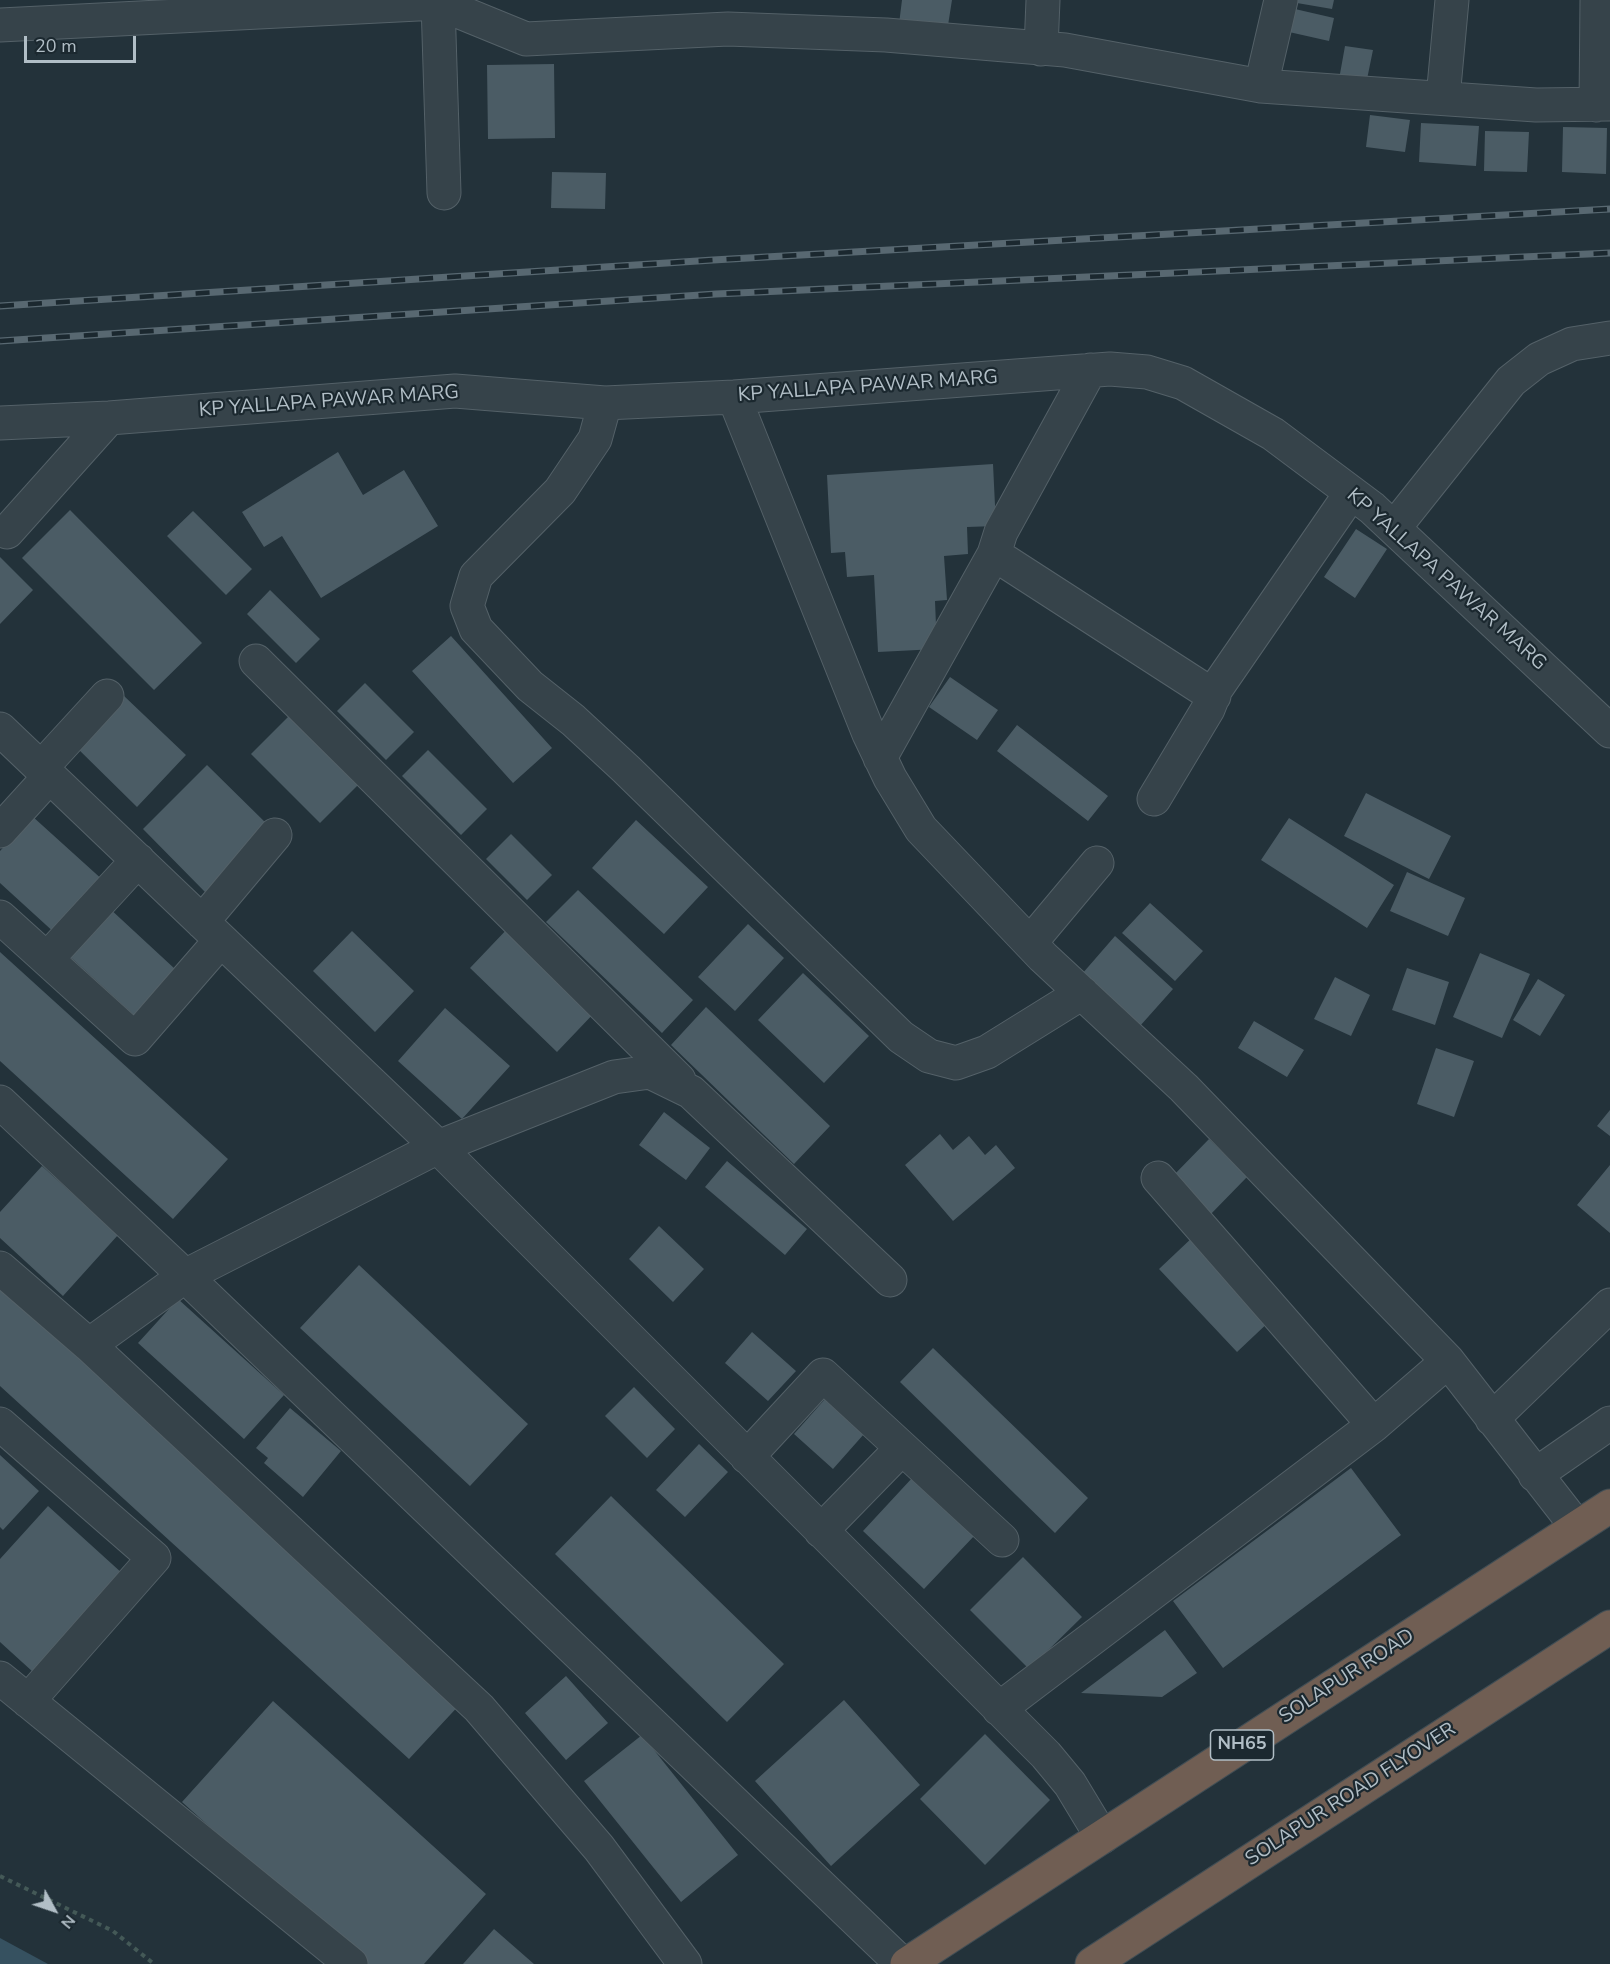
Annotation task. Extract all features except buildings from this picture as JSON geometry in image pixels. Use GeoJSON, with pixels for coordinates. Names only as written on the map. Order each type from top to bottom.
{"type":"FeatureCollection","features":[{"type":"Feature","properties":{"kind":"highway","name":"NH65"},"geometry":{"type":"LineString","coordinates":[[1577,1527],[1608,1508]]}},
{"type":"Feature","properties":{"kind":"highway","name":"SOLAPUR ROAD"},"geometry":{"type":"LineString","coordinates":[[907,1964],[1577,1527]]}},
{"type":"Feature","properties":{"kind":"highway","name":"SOLAPUR ROAD FLYOVER"},"geometry":{"type":"LineString","coordinates":[[1092,1964],[1610,1627]]}},
{"type":"Feature","properties":{"kind":"street"},"geometry":{"type":"LineString","coordinates":[[1041,49],[1043,0]]}},
{"type":"Feature","properties":{"kind":"street"},"geometry":{"type":"LineString","coordinates":[[1261,86],[1281,0]]}},
{"type":"Feature","properties":{"kind":"street"},"geometry":{"type":"LineString","coordinates":[[1443,98],[1452,0]]}},
{"type":"Feature","properties":{"kind":"street"},"geometry":{"type":"LineString","coordinates":[[0,25],[440,2],[526,39],[728,29],[886,35],[1065,51],[1261,86],[1536,105],[1603,104],[1597,0]]}},
{"type":"Feature","properties":{"kind":"street"},"geometry":{"type":"LineString","coordinates":[[440,2],[444,193]]}},
{"type":"Feature","properties":{"kind":"street"},"geometry":{"type":"LineString","coordinates":[[1394,528],[1511,381],[1539,359],[1572,344],[1610,338]]}},
{"type":"Feature","properties":{"kind":"street"},"geometry":{"type":"LineString","coordinates":[[880,758],[994,554],[1001,532],[1090,370]]}},
{"type":"Feature","properties":{"kind":"street","name":"KP YALLAPA PAWAR MARG"},"geometry":{"type":"LineString","coordinates":[[0,423],[455,391],[605,403],[734,397],[1090,370],[1147,372],[1183,383],[1273,434],[1351,493],[1394,528],[1610,730]]}},
{"type":"Feature","properties":{"kind":"street"},"geometry":{"type":"LineString","coordinates":[[734,397],[880,758],[921,829],[1030,943],[1184,1088],[1448,1360],[1577,1527]]}},
{"type":"Feature","properties":{"kind":"street"},"geometry":{"type":"LineString","coordinates":[[605,403],[595,439],[560,491],[476,576],[467,606],[476,629],[531,686],[573,720],[618,762],[901,1037],[928,1056],[956,1063],[987,1052],[1082,993]]}},
{"type":"Feature","properties":{"kind":"street"},"geometry":{"type":"LineString","coordinates":[[7,532],[109,417]]}},
{"type":"Feature","properties":{"kind":"street"},"geometry":{"type":"LineString","coordinates":[[1154,799],[1214,696],[1281,592],[1351,493]]}},
{"type":"Feature","properties":{"kind":"street"},"geometry":{"type":"LineString","coordinates":[[994,554],[1214,696]]}},
{"type":"Feature","properties":{"kind":"street"},"geometry":{"type":"LineString","coordinates":[[256,661],[691,1092],[890,1280]]}},
{"type":"Feature","properties":{"kind":"street"},"geometry":{"type":"LineString","coordinates":[[0,831],[107,696]]}},
{"type":"Feature","properties":{"kind":"street"},"geometry":{"type":"LineString","coordinates":[[0,729],[438,1147],[1046,1755],[1071,1784],[1102,1837]]}},
{"type":"Feature","properties":{"kind":"street"},"geometry":{"type":"LineString","coordinates":[[0,917],[135,1039],[212,931],[275,835]]}},
{"type":"Feature","properties":{"kind":"street"},"geometry":{"type":"LineString","coordinates":[[47,959],[138,860]]}},
{"type":"Feature","properties":{"kind":"street"},"geometry":{"type":"LineString","coordinates":[[1030,943],[1097,863]]}},
{"type":"Feature","properties":{"kind":"street"},"geometry":{"type":"LineString","coordinates":[[88,1345],[185,1276],[438,1147],[615,1077],[650,1072],[691,1092]]}},
{"type":"Feature","properties":{"kind":"street"},"geometry":{"type":"LineString","coordinates":[[0,1102],[185,1276],[902,1964]]}},
{"type":"Feature","properties":{"kind":"street"},"geometry":{"type":"LineString","coordinates":[[1158,1178],[1374,1425]]}},
{"type":"Feature","properties":{"kind":"street"},"geometry":{"type":"LineString","coordinates":[[0,1268],[88,1345],[479,1708],[599,1848],[685,1964]]}},
{"type":"Feature","properties":{"kind":"street"},"geometry":{"type":"LineString","coordinates":[[1492,1419],[1610,1305]]}},
{"type":"Feature","properties":{"kind":"street"},"geometry":{"type":"LineString","coordinates":[[999,1709],[1374,1425],[1448,1360]]}},
{"type":"Feature","properties":{"kind":"street"},"geometry":{"type":"LineString","coordinates":[[747,1457],[823,1375],[1002,1540]]}},
{"type":"Feature","properties":{"kind":"street"},"geometry":{"type":"LineString","coordinates":[[0,1424],[154,1558],[28,1701]]}},
{"type":"Feature","properties":{"kind":"street"},"geometry":{"type":"LineString","coordinates":[[1535,1475],[1610,1424]]}},
{"type":"Feature","properties":{"kind":"street"},"geometry":{"type":"LineString","coordinates":[[821,1531],[902,1448]]}},
{"type":"Feature","properties":{"kind":"street"},"geometry":{"type":"LineString","coordinates":[[0,1678],[351,1964]]}},
{"type":"Feature","properties":{"kind":"path"},"geometry":{"type":"LineString","coordinates":[[0,1876],[113,1931],[154,1964]]}},
{"type":"Feature","properties":{"kind":"water"},"geometry":{"type":"Polygon","coordinates":[[[0,1938],[48,1964],[0,1964],[0,1938]]]}},
{"type":"Feature","properties":{"kind":"railway"},"geometry":{"type":"LineString","coordinates":[[0,306],[713,260],[1610,209]]}},
{"type":"Feature","properties":{"kind":"railway"},"geometry":{"type":"LineString","coordinates":[[0,341],[716,294],[1610,253]]}}]}
